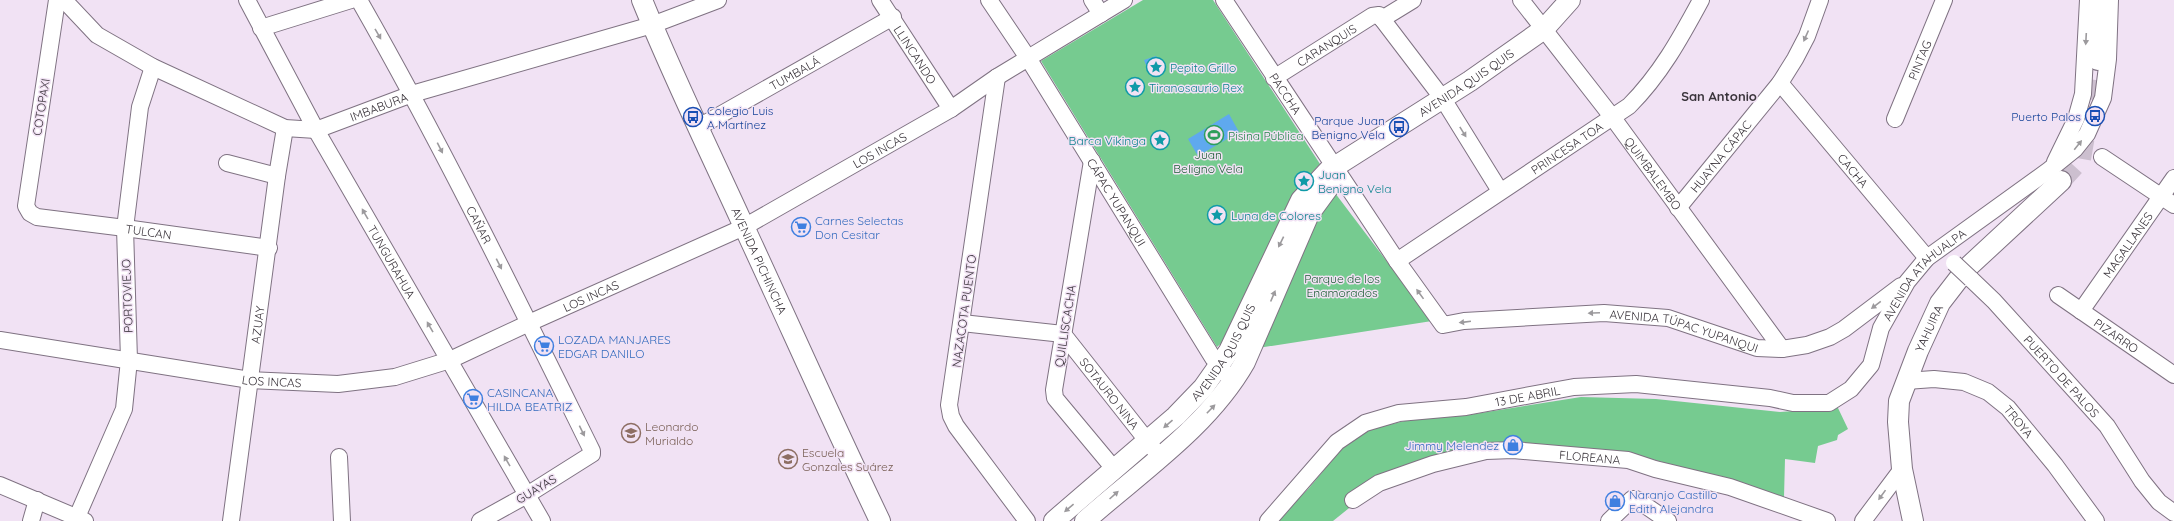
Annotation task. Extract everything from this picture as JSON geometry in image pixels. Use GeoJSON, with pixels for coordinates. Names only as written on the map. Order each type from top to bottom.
{"type":"FeatureCollection","features":[{"type":"Feature","properties":{"kind":"main road","name":"AVENIDA PICHINCHA"},"geometry":{"type":"LineString","coordinates":[[642,0],[697,128],[744,227],[800,354],[880,521]]}},
{"type":"Feature","properties":{"kind":"main road","name":"AVENIDA QUIS QUIS"},"geometry":{"type":"LineString","coordinates":[[1054,521],[1115,470],[1182,410],[1220,366],[1229,351],[1301,200],[1354,156],[1544,30],[1570,0]]}},
{"type":"Feature","properties":{"kind":"main road"},"geometry":{"type":"LineString","coordinates":[[2098,60],[2099,0]]}},
{"type":"Feature","properties":{"kind":"main road","name":"AVENIDA QUIS QUIS"},"geometry":{"type":"LineString","coordinates":[[1084,521],[1187,434],[1218,402],[1234,382],[1245,362],[1309,214],[1337,169]]}},
{"type":"Feature","properties":{"kind":"main road","name":"YAHUIRA"},"geometry":{"type":"LineString","coordinates":[[1913,521],[1902,468],[1898,422],[1899,400],[1906,381],[1940,303],[1967,268],[2055,176]]}},
{"type":"Feature","properties":{"kind":"street","name":"COTOPAXI"},"geometry":{"type":"LineString","coordinates":[[30,213],[26,206],[57,0]]}},
{"type":"Feature","properties":{"kind":"street","name":"IMBABURA"},"geometry":{"type":"LineString","coordinates":[[64,0],[97,35],[153,67],[286,128],[316,130],[412,94],[652,25],[718,0]]}},
{"type":"Feature","properties":{"kind":"street","name":"TUNGURAHUA"},"geometry":{"type":"LineString","coordinates":[[247,0],[316,130],[542,521]]}},
{"type":"Feature","properties":{"kind":"street"},"geometry":{"type":"LineString","coordinates":[[261,28],[351,0]]}},
{"type":"Feature","properties":{"kind":"street","name":"CAÑAR"},"geometry":{"type":"LineString","coordinates":[[359,0],[412,94],[529,323],[592,451],[592,454]]}},
{"type":"Feature","properties":{"kind":"street","name":"LLINCANDO"},"geometry":{"type":"LineString","coordinates":[[880,0],[951,109]]}},
{"type":"Feature","properties":{"kind":"street","name":"CÁPAC YUPANQUI"},"geometry":{"type":"LineString","coordinates":[[989,0],[1028,58],[1220,366],[1234,382]]}},
{"type":"Feature","properties":{"kind":"street"},"geometry":{"type":"LineString","coordinates":[[1092,0],[1101,14]]}},
{"type":"Feature","properties":{"kind":"street","name":"LOS INCAS"},"geometry":{"type":"LineString","coordinates":[[0,340],[250,380],[338,384],[395,376],[450,360],[744,227],[951,109],[997,77],[1124,0]]}},
{"type":"Feature","properties":{"kind":"street","name":"PACCHA"},"geometry":{"type":"LineString","coordinates":[[1224,0],[1274,78],[1337,169],[1397,262],[1443,325]]}},
{"type":"Feature","properties":{"kind":"street","name":"CARANQUIS"},"geometry":{"type":"LineString","coordinates":[[1274,78],[1372,16],[1381,17],[1413,0]]}},
{"type":"Feature","properties":{"kind":"street","name":"QUIMBALEMBO"},"geometry":{"type":"LineString","coordinates":[[1521,0],[1613,118],[1782,349]]}},
{"type":"Feature","properties":{"kind":"street","name":"PRINCESA TOA"},"geometry":{"type":"LineString","coordinates":[[1397,262],[1500,191],[1613,118],[1629,106],[1657,75],[1681,38],[1701,0]]}},
{"type":"Feature","properties":{"kind":"street","name":"HUAYNA CÁPAC"},"geometry":{"type":"LineString","coordinates":[[1678,208],[1780,83],[1807,36],[1820,0]]}},
{"type":"Feature","properties":{"kind":"street","name":"PINTAG"},"geometry":{"type":"LineString","coordinates":[[1895,119],[1944,0]]}},
{"type":"Feature","properties":{"kind":"street","name":"AVENIDA ATAHUALPA"},"geometry":{"type":"LineString","coordinates":[[2055,176],[2059,157],[2076,119],[2083,94],[2088,0]]}},
{"type":"Feature","properties":{"kind":"street","name":"AVENIDA ATAHUALPA"},"geometry":{"type":"LineString","coordinates":[[1829,403],[1851,389],[1871,365],[1881,328],[1907,282],[1926,258],[1946,243],[2055,176],[2087,134],[2103,98],[2108,59],[2110,0]]}},
{"type":"Feature","properties":{"kind":"street"},"geometry":{"type":"LineString","coordinates":[[1381,17],[1442,99],[1500,191]]}},
{"type":"Feature","properties":{"kind":"street","name":"TUMBALÁ"},"geometry":{"type":"LineString","coordinates":[[697,128],[893,18]]}},
{"type":"Feature","properties":{"kind":"street","name":"PORTOVIEJO"},"geometry":{"type":"LineString","coordinates":[[81,519],[124,409],[130,360],[125,228],[140,106],[153,67]]}},
{"type":"Feature","properties":{"kind":"street","name":"NAZACOTA PUENTO"},"geometry":{"type":"LineString","coordinates":[[997,77],[950,405],[951,416],[956,426],[1027,521]]}},
{"type":"Feature","properties":{"kind":"street","name":"CACHA"},"geometry":{"type":"LineString","coordinates":[[1780,83],[1926,258]]}},
{"type":"Feature","properties":{"kind":"street","name":"AZUAY"},"geometry":{"type":"LineString","coordinates":[[231,521],[269,248],[277,176],[286,128]]}},
{"type":"Feature","properties":{"kind":"street"},"geometry":{"type":"LineString","coordinates":[[2102,158],[2168,201]]}},
{"type":"Feature","properties":{"kind":"street","name":"QUILLISCACHA"},"geometry":{"type":"LineString","coordinates":[[1092,162],[1054,390],[1055,398],[1115,470]]}},
{"type":"Feature","properties":{"kind":"street"},"geometry":{"type":"LineString","coordinates":[[227,163],[277,176]]}},
{"type":"Feature","properties":{"kind":"street","name":"MAGALLANES"},"geometry":{"type":"LineString","coordinates":[[2081,311],[2168,201],[2174,178]]}},
{"type":"Feature","properties":{"kind":"street","name":"TULCAN"},"geometry":{"type":"LineString","coordinates":[[30,213],[37,217],[269,248]]}},
{"type":"Feature","properties":{"kind":"street","name":"PUERTO DE PALOS"},"geometry":{"type":"LineString","coordinates":[[1946,243],[1954,263],[1994,301],[2107,426],[2142,481],[2159,502],[2174,513]]}},
{"type":"Feature","properties":{"kind":"street","name":"AVENIDA TÚPAC YUPANQUI"},"geometry":{"type":"LineString","coordinates":[[1443,325],[1464,321],[1604,313],[1668,318],[1757,348],[1782,349],[1807,345],[1830,337],[1844,329],[1907,282]]}},
{"type":"Feature","properties":{"kind":"street","name":"PIZARRO"},"geometry":{"type":"LineString","coordinates":[[2058,295],[2174,376]]}},
{"type":"Feature","properties":{"kind":"street"},"geometry":{"type":"LineString","coordinates":[[962,322],[1063,334]]}},
{"type":"Feature","properties":{"kind":"street","name":"SOTAURO NINA"},"geometry":{"type":"LineString","coordinates":[[1063,334],[1149,440],[1160,457]]}},
{"type":"Feature","properties":{"kind":"street","name":"TROYA"},"geometry":{"type":"LineString","coordinates":[[1906,381],[1934,379],[1964,382],[1988,392],[2008,408],[2055,465],[2096,521]]}},
{"type":"Feature","properties":{"kind":"street","name":"13 DE ABRIL"},"geometry":{"type":"LineString","coordinates":[[1268,521],[1337,442],[1365,423],[1399,413],[1466,407],[1574,387],[1622,384],[1695,389],[1770,398],[1793,404],[1829,403]]}},
{"type":"Feature","properties":{"kind":"street","name":"FLOREANA"},"geometry":{"type":"LineString","coordinates":[[1353,500],[1379,483],[1433,464],[1486,451],[1513,450],[1628,460],[1655,469],[1730,487],[1827,521]]}},
{"type":"Feature","properties":{"kind":"street","name":"GUAYAS"},"geometry":{"type":"LineString","coordinates":[[480,521],[527,495],[592,454]]}},
{"type":"Feature","properties":{"kind":"street"},"geometry":{"type":"LineString","coordinates":[[338,457],[342,521]]}},
{"type":"Feature","properties":{"kind":"street"},"geometry":{"type":"LineString","coordinates":[[1863,521],[1902,468]]}},
{"type":"Feature","properties":{"kind":"street"},"geometry":{"type":"LineString","coordinates":[[0,485],[81,519]]}},
{"type":"Feature","properties":{"kind":"street"},"geometry":{"type":"LineString","coordinates":[[1609,521],[1630,500],[1636,499],[1668,521]]}},
{"type":"Feature","properties":{"kind":"street"},"geometry":{"type":"LineString","coordinates":[[31,521],[37,500]]}},
{"type":"Feature","properties":{"kind":"green space","name":"Juan Beligno Vela"},"geometry":{"type":"Polygon","coordinates":[[[1143,0],[1213,0],[1320,164],[1301,184],[1289,202],[1224,341],[1217,347],[1041,61],[1143,0]]]}},
{"type":"Feature","properties":{"kind":"green space","name":"Parque de los Enamorados"},"geometry":{"type":"Polygon","coordinates":[[[1335,193],[1432,321],[1258,348],[1322,210],[1335,193]]]}},
{"type":"Feature","properties":{"kind":"green space"},"geometry":{"type":"Polygon","coordinates":[[[1581,397],[1656,399],[1780,412],[1838,408],[1848,429],[1838,435],[1837,440],[1818,446],[1815,463],[1785,459],[1784,497],[1648,458],[1591,453],[1482,458],[1406,477],[1369,492],[1333,521],[1277,521],[1309,488],[1345,445],[1371,429],[1413,419],[1468,415],[1581,397]]]}},
{"type":"Feature","properties":{"kind":"water"},"geometry":{"type":"Polygon","coordinates":[[[1156,56],[1160,69],[1149,73],[1144,60],[1156,56]]]}},
{"type":"Feature","properties":{"kind":"water","name":"Pisina Pública"},"geometry":{"type":"Polygon","coordinates":[[[1229,114],[1239,132],[1198,156],[1188,139],[1229,114]]]}},
{"type":"Feature","properties":{"kind":"tunnel"},"geometry":{"type":"LineString","coordinates":[[2061,181],[2081,159],[2098,60]]}},
{"type":"Feature","properties":{"kind":"place","name":"Pepito Grillo"},"geometry":{"type":"Point","coordinates":[1156,67]}},
{"type":"Feature","properties":{"kind":"place","name":"Tiranosaurio Rex"},"geometry":{"type":"Point","coordinates":[1135,87]}},
{"type":"Feature","properties":{"kind":"place","name":"Puerto Palos"},"geometry":{"type":"Point","coordinates":[2095,116]}},
{"type":"Feature","properties":{"kind":"place","name":"Colegio Luis A Martínez"},"geometry":{"type":"Point","coordinates":[693,117]}},
{"type":"Feature","properties":{"kind":"place","name":"Parque Juan Benigno Vela"},"geometry":{"type":"Point","coordinates":[1399,127]}},
{"type":"Feature","properties":{"kind":"place","name":"Pisina Pública"},"geometry":{"type":"Point","coordinates":[1214,135]}},
{"type":"Feature","properties":{"kind":"place","name":"Barca Vikinga"},"geometry":{"type":"Point","coordinates":[1160,140]}},
{"type":"Feature","properties":{"kind":"place","name":"Juan Benigno Vela"},"geometry":{"type":"Point","coordinates":[1304,181]}},
{"type":"Feature","properties":{"kind":"place","name":"Luna de Colores"},"geometry":{"type":"Point","coordinates":[1217,215]}},
{"type":"Feature","properties":{"kind":"place","name":"Carnes Selectas Don Cesitar"},"geometry":{"type":"Point","coordinates":[801,227]}},
{"type":"Feature","properties":{"kind":"place","name":"LOZADA MANJARES EDGAR DANILO"},"geometry":{"type":"Point","coordinates":[544,346]}},
{"type":"Feature","properties":{"kind":"place","name":"CASINCANA HILDA BEATRIZ"},"geometry":{"type":"Point","coordinates":[473,399]}},
{"type":"Feature","properties":{"kind":"place","name":"Leonardo Murialdo"},"geometry":{"type":"Point","coordinates":[631,433]}},
{"type":"Feature","properties":{"kind":"place","name":"Jimmy Melendez"},"geometry":{"type":"Point","coordinates":[1513,445]}},
{"type":"Feature","properties":{"kind":"place","name":"Escuela Gonzales Suárez"},"geometry":{"type":"Point","coordinates":[788,459]}},
{"type":"Feature","properties":{"kind":"place","name":"Naranjo Castillo Edith Alejandra"},"geometry":{"type":"Point","coordinates":[1615,501]}},
{"type":"Feature","properties":{"kind":"district","name":"San Antonio"},"geometry":{"type":"Point","coordinates":[1719,96]}}]}
